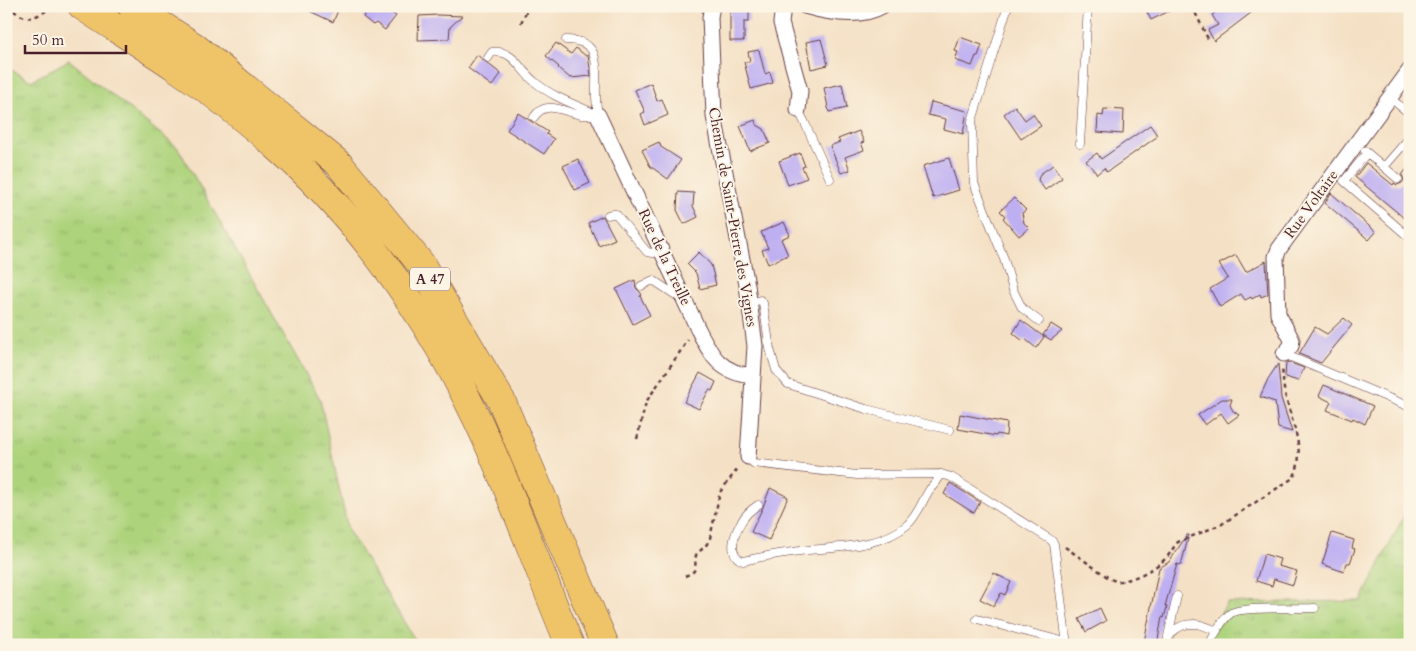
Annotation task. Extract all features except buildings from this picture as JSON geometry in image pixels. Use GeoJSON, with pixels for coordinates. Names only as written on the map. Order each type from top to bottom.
{"type":"FeatureCollection","features":[{"type":"Feature","properties":{"kind":"highway","name":"A 47"},"geometry":{"type":"LineString","coordinates":[[82,6],[178,69],[225,103],[267,138],[322,190],[399,282],[446,359],[477,418],[507,486],[570,645]]}},
{"type":"Feature","properties":{"kind":"highway","name":"A 47"},"geometry":{"type":"LineString","coordinates":[[132,6],[195,47],[339,164],[421,264],[500,400],[606,645]]}},
{"type":"Feature","properties":{"kind":"street","name":"Chemin de Saint-Pierre des Vignes"},"geometry":{"type":"LineString","coordinates":[[712,6],[710,17],[714,116],[750,303],[755,346],[748,457]]}},
{"type":"Feature","properties":{"kind":"street"},"geometry":{"type":"LineString","coordinates":[[782,6],[781,23],[800,91],[798,110]]}},
{"type":"Feature","properties":{"kind":"street"},"geometry":{"type":"LineString","coordinates":[[805,6],[822,11],[854,14],[875,10],[882,6]]}},
{"type":"Feature","properties":{"kind":"street","name":"Rue Voltaire"},"geometry":{"type":"LineString","coordinates":[[1284,354],[1291,346],[1292,340],[1278,314],[1276,256],[1279,249],[1362,148],[1390,98],[1408,76]]}},
{"type":"Feature","properties":{"kind":"street","name":"Rue de la Treille"},"geometry":{"type":"LineString","coordinates":[[598,115],[697,327],[714,357],[724,368],[738,375],[753,376]]}},
{"type":"Feature","properties":{"kind":"lane"},"geometry":{"type":"LineString","coordinates":[[1008,6],[972,121],[974,183],[1004,259],[1013,290],[1022,308],[1039,321]]}},
{"type":"Feature","properties":{"kind":"lane"},"geometry":{"type":"LineString","coordinates":[[1080,144],[1088,6]]}},
{"type":"Feature","properties":{"kind":"lane"},"geometry":{"type":"LineString","coordinates":[[566,40],[575,40],[593,51],[597,73],[598,115]]}},
{"type":"Feature","properties":{"kind":"lane"},"geometry":{"type":"LineString","coordinates":[[488,58],[492,52],[502,51],[511,56],[534,82],[547,91],[598,115]]}},
{"type":"Feature","properties":{"kind":"lane"},"geometry":{"type":"LineString","coordinates":[[1390,98],[1410,114]]}},
{"type":"Feature","properties":{"kind":"lane"},"geometry":{"type":"LineString","coordinates":[[534,118],[545,107],[557,107],[582,115],[598,115]]}},
{"type":"Feature","properties":{"kind":"lane"},"geometry":{"type":"LineString","coordinates":[[798,110],[830,179]]}},
{"type":"Feature","properties":{"kind":"lane"},"geometry":{"type":"LineString","coordinates":[[1384,167],[1410,137]]}},
{"type":"Feature","properties":{"kind":"lane"},"geometry":{"type":"LineString","coordinates":[[1398,179],[1362,148],[1344,182],[1410,238]]}},
{"type":"Feature","properties":{"kind":"lane"},"geometry":{"type":"LineString","coordinates":[[608,215],[616,214],[647,252],[662,251]]}},
{"type":"Feature","properties":{"kind":"lane"},"geometry":{"type":"LineString","coordinates":[[641,286],[653,280],[686,302]]}},
{"type":"Feature","properties":{"kind":"lane"},"geometry":{"type":"LineString","coordinates":[[750,303],[760,300],[763,303],[770,349],[776,370],[788,384],[875,411],[950,430]]}},
{"type":"Feature","properties":{"kind":"lane"},"geometry":{"type":"LineString","coordinates":[[1284,354],[1410,407]]}},
{"type":"Feature","properties":{"kind":"lane"},"geometry":{"type":"LineString","coordinates":[[748,457],[753,463],[760,465],[857,475],[941,474],[951,477],[1051,540],[1056,550],[1066,644],[977,620]]}},
{"type":"Feature","properties":{"kind":"lane"},"geometry":{"type":"LineString","coordinates":[[758,505],[749,512],[735,536],[734,554],[737,559],[742,561],[799,551],[852,545],[877,540],[893,534],[908,524],[916,514],[930,490],[938,482],[941,474]]}},
{"type":"Feature","properties":{"kind":"lane"},"geometry":{"type":"LineString","coordinates":[[1166,645],[1177,596]]}},
{"type":"Feature","properties":{"kind":"lane"},"geometry":{"type":"LineString","coordinates":[[1209,645],[1220,625],[1232,613],[1247,609],[1315,608]]}},
{"type":"Feature","properties":{"kind":"lane"},"geometry":{"type":"LineString","coordinates":[[1168,636],[1176,628],[1194,623],[1217,631]]}},
{"type":"Feature","properties":{"kind":"path"},"geometry":{"type":"LineString","coordinates":[[7,6],[22,16],[34,18],[46,11]]}},
{"type":"Feature","properties":{"kind":"path"},"geometry":{"type":"LineString","coordinates":[[521,23],[529,6]]}},
{"type":"Feature","properties":{"kind":"path"},"geometry":{"type":"LineString","coordinates":[[1192,6],[1209,41]]}},
{"type":"Feature","properties":{"kind":"path"},"geometry":{"type":"LineString","coordinates":[[637,439],[646,402],[697,327]]}},
{"type":"Feature","properties":{"kind":"path"},"geometry":{"type":"LineString","coordinates":[[1051,540],[1062,545],[1116,582],[1125,580],[1150,571],[1168,556],[1178,542],[1222,524],[1293,478],[1296,473],[1298,458],[1297,438],[1285,396],[1282,360],[1284,354]]}},
{"type":"Feature","properties":{"kind":"path"},"geometry":{"type":"LineString","coordinates":[[685,576],[693,573],[696,569],[696,555],[710,538],[720,492],[748,457]]}},
{"type":"Feature","properties":{"kind":"green space"},"geometry":{"type":"Polygon","coordinates":[[[69,60],[178,148],[320,399],[348,530],[418,645],[6,645],[6,67],[31,81],[69,60]]]}},
{"type":"Feature","properties":{"kind":"green space"},"geometry":{"type":"Polygon","coordinates":[[[1410,504],[1410,645],[1202,645],[1227,603],[1361,601],[1410,504]]]}}]}
